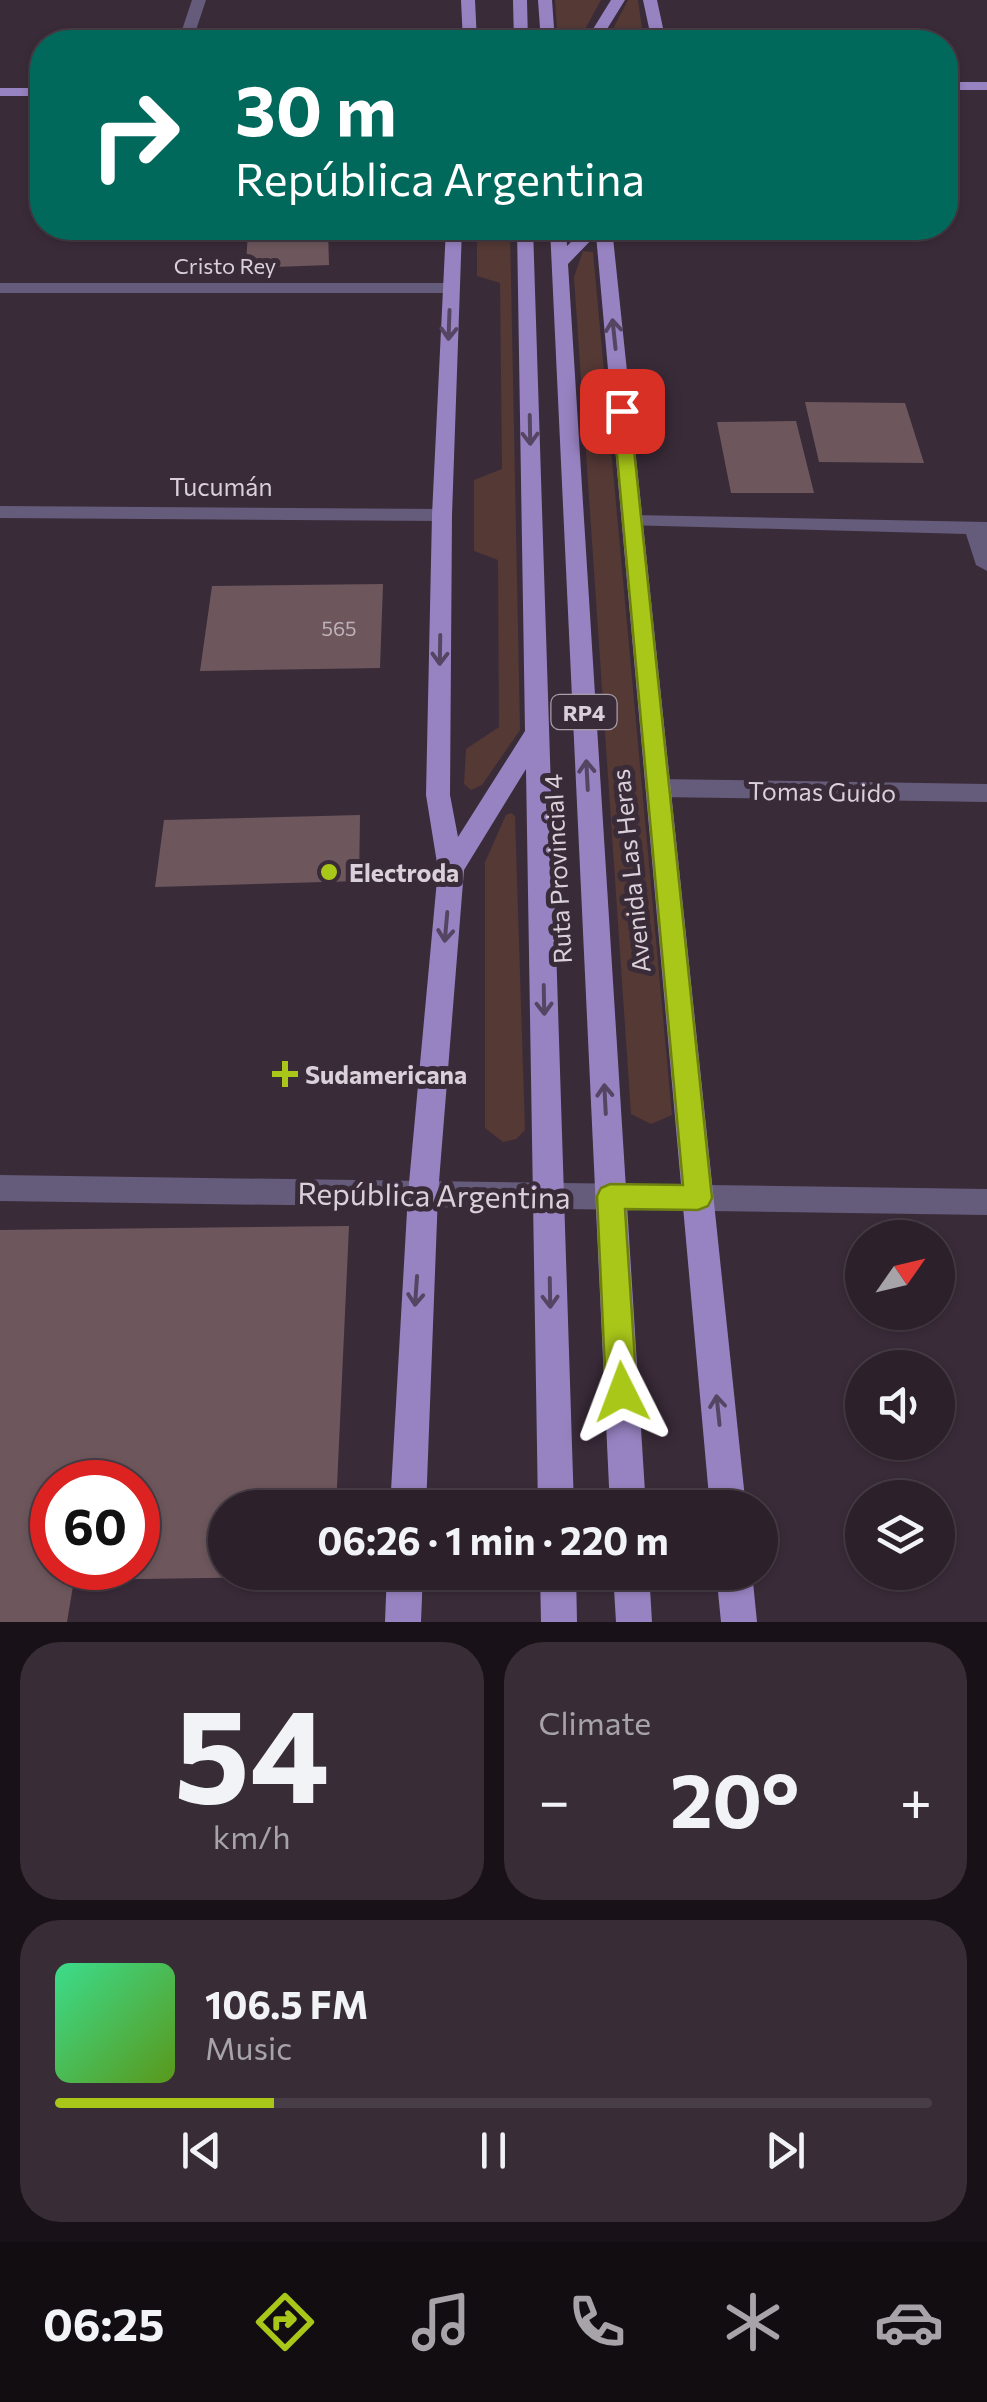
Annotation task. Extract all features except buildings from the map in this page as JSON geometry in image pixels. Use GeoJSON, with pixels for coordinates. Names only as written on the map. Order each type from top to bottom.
{"type":"FeatureCollection","features":[{"type":"Feature","properties":{"kind":"main road"},"geometry":{"type":"LineString","coordinates":[[520,0],[521,30]]}},
{"type":"Feature","properties":{"kind":"main road"},"geometry":{"type":"LineString","coordinates":[[546,0],[547,30]]}},
{"type":"Feature","properties":{"kind":"main road"},"geometry":{"type":"LineString","coordinates":[[599,30],[618,0]]}},
{"type":"Feature","properties":{"kind":"main road"},"geometry":{"type":"LineString","coordinates":[[650,0],[656,30]]}},
{"type":"Feature","properties":{"kind":"main road"},"geometry":{"type":"LineString","coordinates":[[470,1],[470,30]]}},
{"type":"Feature","properties":{"kind":"main road"},"geometry":{"type":"LineString","coordinates":[[958,86],[987,86]]}},
{"type":"Feature","properties":{"kind":"main road"},"geometry":{"type":"LineString","coordinates":[[0,92],[30,92]]}},
{"type":"Feature","properties":{"kind":"main road"},"geometry":{"type":"LineString","coordinates":[[958,102],[987,102]]}},
{"type":"Feature","properties":{"kind":"main road"},"geometry":{"type":"LineString","coordinates":[[409,1490],[423,1194],[451,869],[438,795],[442,515],[453,240]]}},
{"type":"Feature","properties":{"kind":"main road","name":"Ruta Provincial 4"},"geometry":{"type":"LineString","coordinates":[[526,240],[556,1490]]}},
{"type":"Feature","properties":{"kind":"main road","name":"Ruta Provincial 4"},"geometry":{"type":"LineString","coordinates":[[558,240],[627,1490]]}},
{"type":"Feature","properties":{"kind":"main road"},"geometry":{"type":"LineString","coordinates":[[559,264],[582,240]]}},
{"type":"Feature","properties":{"kind":"main road","name":"Avenida Las Heras"},"geometry":{"type":"LineString","coordinates":[[605,240],[726,1490]]}},
{"type":"Feature","properties":{"kind":"main road"},"geometry":{"type":"LineString","coordinates":[[451,869],[537,732]]}},
{"type":"Feature","properties":{"kind":"main road"},"geometry":{"type":"LineString","coordinates":[[403,1622],[404,1590]]}},
{"type":"Feature","properties":{"kind":"main road"},"geometry":{"type":"LineString","coordinates":[[558,1590],[559,1622]]}},
{"type":"Feature","properties":{"kind":"main road"},"geometry":{"type":"LineString","coordinates":[[632,1590],[634,1622]]}},
{"type":"Feature","properties":{"kind":"main road"},"geometry":{"type":"LineString","coordinates":[[736,1590],[739,1622]]}},
{"type":"Feature","properties":{"kind":"street"},"geometry":{"type":"LineString","coordinates":[[189,30],[199,0]]}},
{"type":"Feature","properties":{"kind":"street","name":"Cristo Rey"},"geometry":{"type":"LineString","coordinates":[[0,288],[450,288]]}},
{"type":"Feature","properties":{"kind":"street","name":"Tucumán"},"geometry":{"type":"LineString","coordinates":[[0,512],[442,515]]}},
{"type":"Feature","properties":{"kind":"street"},"geometry":{"type":"LineString","coordinates":[[632,520],[981,528],[987,565]]}},
{"type":"Feature","properties":{"kind":"street","name":"Tomas Guido"},"geometry":{"type":"LineString","coordinates":[[656,788],[987,793]]}},
{"type":"Feature","properties":{"kind":"street","name":"República Argentina"},"geometry":{"type":"LineString","coordinates":[[0,1188],[987,1202]]}},
{"type":"Feature","properties":{"kind":"shaded area"},"geometry":{"type":"Polygon","coordinates":[[[555,0],[601,0],[585,30],[557,30],[555,0]]]}},
{"type":"Feature","properties":{"kind":"shaded area"},"geometry":{"type":"Polygon","coordinates":[[[628,0],[638,0],[642,30],[612,30],[628,0]]]}},
{"type":"Feature","properties":{"kind":"shaded area"},"geometry":{"type":"Polygon","coordinates":[[[477,240],[510,240],[520,730],[482,785],[471,790],[464,784],[466,749],[499,727],[498,560],[474,551],[474,480],[502,469],[500,283],[477,276],[477,240]]]}},
{"type":"Feature","properties":{"kind":"shaded area"},"geometry":{"type":"Polygon","coordinates":[[[583,251],[593,252],[672,1115],[651,1124],[631,1114],[574,277],[583,251]]]}},
{"type":"Feature","properties":{"kind":"shaded area"},"geometry":{"type":"Polygon","coordinates":[[[506,815],[515,816],[525,1130],[516,1139],[503,1142],[485,1128],[485,862],[506,815]]]}},
{"type":"Feature","properties":{"kind":"place","name":"Electroda"},"geometry":{"type":"Point","coordinates":[329,872]}},
{"type":"Feature","properties":{"kind":"place","name":"Sudamericana"},"geometry":{"type":"Point","coordinates":[285,1074]}},
{"type":"Feature","properties":{"kind":"route"},"geometry":{"type":"LineString","coordinates":[[622,411],[698,1198],[610,1196],[622,1392]]}}]}
